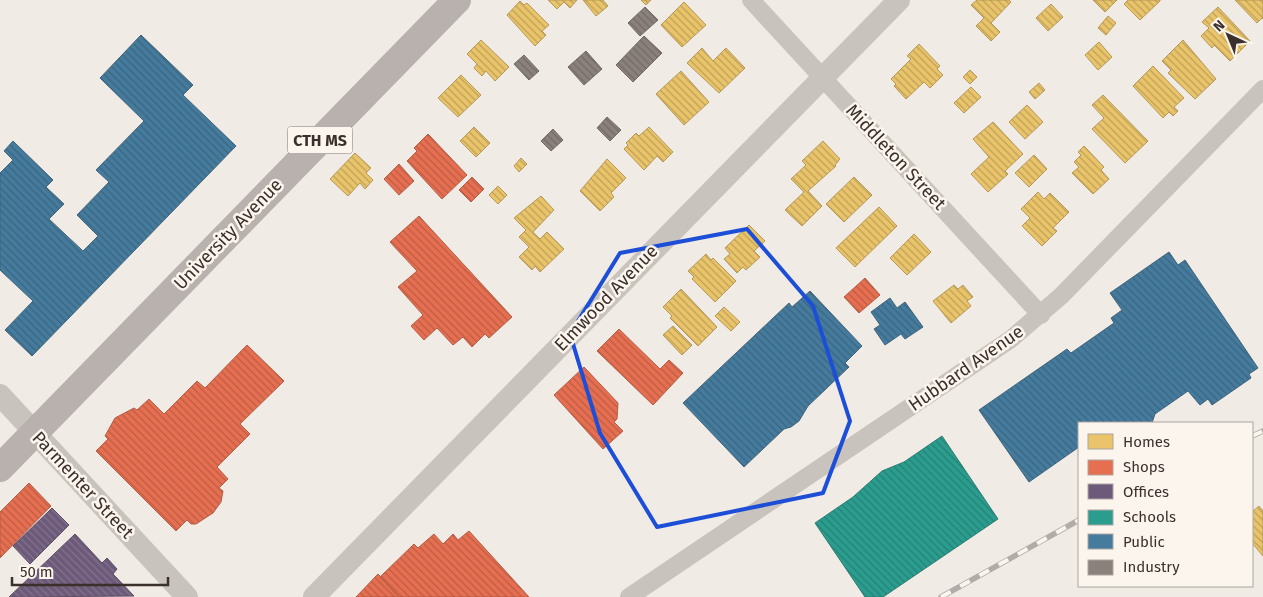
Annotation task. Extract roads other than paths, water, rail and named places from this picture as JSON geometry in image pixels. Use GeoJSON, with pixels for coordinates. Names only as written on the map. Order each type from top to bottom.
{"type":"FeatureCollection","features":[{"type":"Feature","properties":{"kind":"main road","name":"University Avenue"},"geometry":{"type":"LineString","coordinates":[[0,468],[456,0]]}},
{"type":"Feature","properties":{"kind":"street","name":"Middleton Street"},"geometry":{"type":"LineString","coordinates":[[751,0],[1041,315]]}},
{"type":"Feature","properties":{"kind":"street","name":"Elmwood Avenue"},"geometry":{"type":"LineString","coordinates":[[314,597],[899,0]]}},
{"type":"Feature","properties":{"kind":"street","name":"Hubbard Avenue"},"geometry":{"type":"LineString","coordinates":[[628,597],[1011,339],[1041,315],[1263,90]]}},
{"type":"Feature","properties":{"kind":"street","name":"Parmenter Street"},"geometry":{"type":"LineString","coordinates":[[0,395],[187,597]]}},
{"type":"Feature","properties":{"kind":"railway"},"geometry":{"type":"LineString","coordinates":[[1253,436],[1263,431]]}},
{"type":"Feature","properties":{"kind":"railway"},"geometry":{"type":"LineString","coordinates":[[941,597],[1078,521]]}}]}
